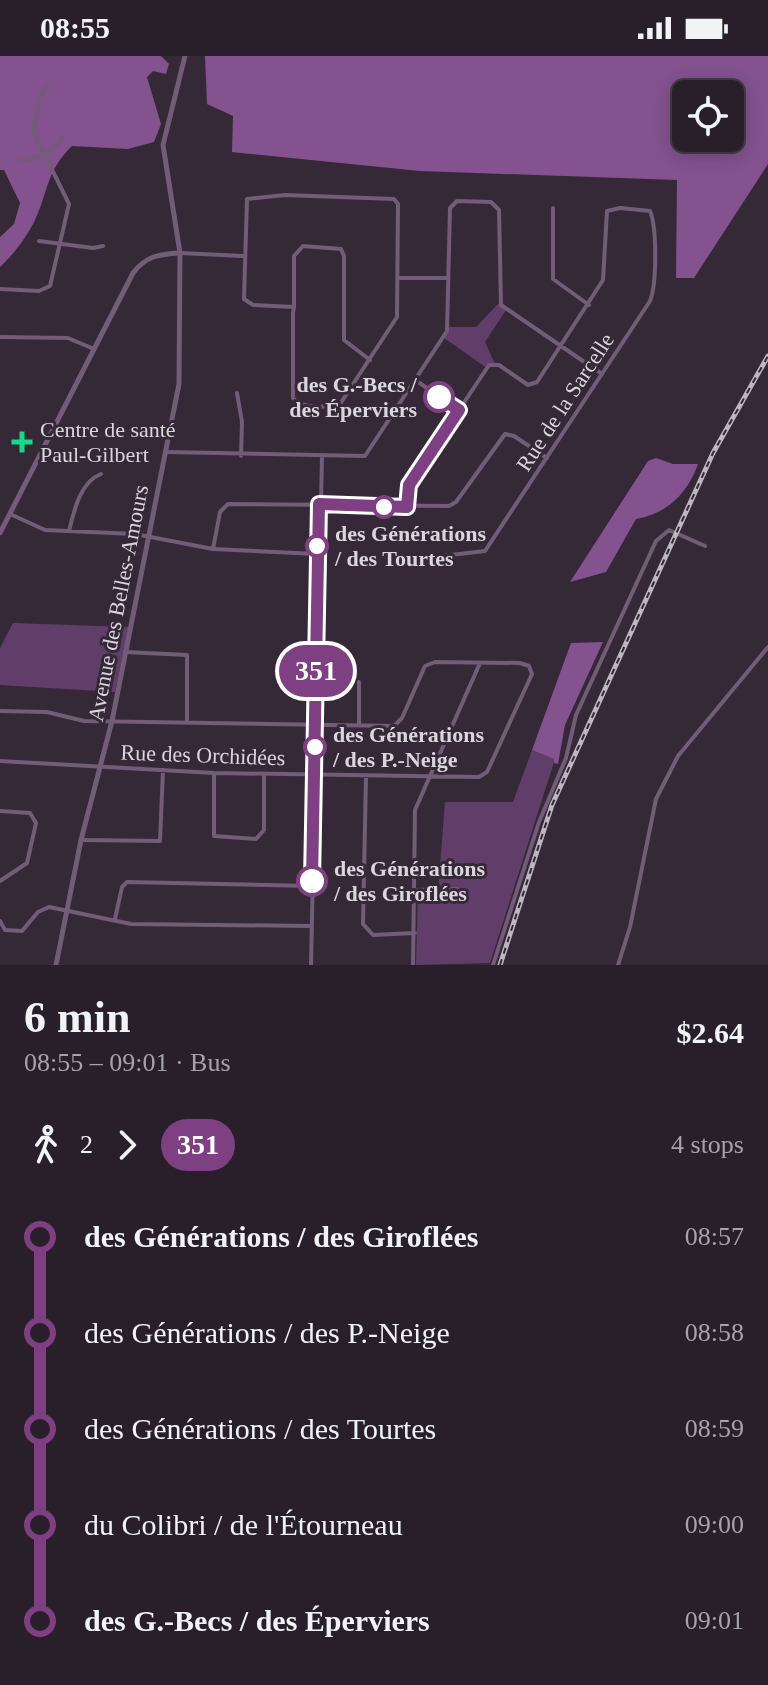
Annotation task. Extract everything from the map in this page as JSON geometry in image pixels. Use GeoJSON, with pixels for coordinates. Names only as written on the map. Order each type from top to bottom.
{"type":"FeatureCollection","features":[{"type":"Feature","properties":{"kind":"street","name":"Avenue des Belles-Amours"},"geometry":{"type":"LineString","coordinates":[[56,965],[81,840],[112,721],[179,384],[180,253],[177,211],[163,145],[185,56]]}},
{"type":"Feature","properties":{"kind":"street"},"geometry":{"type":"LineString","coordinates":[[0,289],[45,290],[53,279],[62,244],[69,204],[33,124],[42,93],[49,84]]}},
{"type":"Feature","properties":{"kind":"street"},"geometry":{"type":"LineString","coordinates":[[21,160],[31,160],[44,153],[58,145],[63,137]]}},
{"type":"Feature","properties":{"kind":"street"},"geometry":{"type":"LineString","coordinates":[[294,307],[246,302],[243,256],[245,204],[251,196],[391,198],[398,204],[397,317],[370,360],[338,405],[295,403],[296,250],[303,246],[341,249],[344,256],[344,340],[370,360]]}},
{"type":"Feature","properties":{"kind":"street"},"geometry":{"type":"LineString","coordinates":[[166,452],[241,456],[365,456],[447,331],[452,203],[491,202],[497,206],[499,303],[602,374]]}},
{"type":"Feature","properties":{"kind":"street"},"geometry":{"type":"LineString","coordinates":[[407,507],[409,485],[489,365],[499,365],[528,385],[533,384],[589,305],[553,279],[553,208]]}},
{"type":"Feature","properties":{"kind":"street","name":"Rue de la Sarcelle"},"geometry":{"type":"LineString","coordinates":[[435,563],[442,556],[485,551],[653,294],[650,211],[620,208],[607,211],[605,273],[589,305]]}},
{"type":"Feature","properties":{"kind":"street"},"geometry":{"type":"LineString","coordinates":[[39,241],[103,246]]}},
{"type":"Feature","properties":{"kind":"street"},"geometry":{"type":"LineString","coordinates":[[0,533],[141,262],[155,255],[180,253],[243,256]]}},
{"type":"Feature","properties":{"kind":"street"},"geometry":{"type":"LineString","coordinates":[[398,278],[448,278]]}},
{"type":"Feature","properties":{"kind":"street"},"geometry":{"type":"LineString","coordinates":[[0,337],[68,338],[94,349]]}},
{"type":"Feature","properties":{"kind":"street"},"geometry":{"type":"LineString","coordinates":[[417,381],[459,410]]}},
{"type":"Feature","properties":{"kind":"street"},"geometry":{"type":"LineString","coordinates":[[237,393],[242,422],[241,456]]}},
{"type":"Feature","properties":{"kind":"street"},"geometry":{"type":"LineString","coordinates":[[213,549],[220,512],[225,505],[449,506],[456,502],[505,434],[514,436],[547,458]]}},
{"type":"Feature","properties":{"kind":"street"},"geometry":{"type":"LineString","coordinates":[[311,965],[317,554],[322,457]]}},
{"type":"Feature","properties":{"kind":"street"},"geometry":{"type":"LineString","coordinates":[[69,531],[84,489],[101,474]]}},
{"type":"Feature","properties":{"kind":"street"},"geometry":{"type":"LineString","coordinates":[[10,514],[39,529],[148,535],[213,549],[317,554]]}},
{"type":"Feature","properties":{"kind":"street"},"geometry":{"type":"LineString","coordinates":[[493,965],[539,822],[564,764],[576,715],[656,541],[669,530],[705,546]]}},
{"type":"Feature","properties":{"kind":"street"},"geometry":{"type":"LineString","coordinates":[[618,965],[630,927],[656,799],[678,756],[768,647]]}},
{"type":"Feature","properties":{"kind":"street"},"geometry":{"type":"LineString","coordinates":[[125,652],[187,655],[187,721]]}},
{"type":"Feature","properties":{"kind":"street"},"geometry":{"type":"LineString","coordinates":[[0,711],[47,712],[84,721],[398,723],[425,666],[435,662],[480,663],[415,810],[413,965]]}},
{"type":"Feature","properties":{"kind":"street","name":"Rue des Orchidées"},"geometry":{"type":"LineString","coordinates":[[0,761],[214,773],[485,776],[532,674],[529,666],[520,663],[480,663]]}},
{"type":"Feature","properties":{"kind":"street"},"geometry":{"type":"LineString","coordinates":[[359,682],[359,725]]}},
{"type":"Feature","properties":{"kind":"street"},"geometry":{"type":"LineString","coordinates":[[81,840],[160,841],[163,770]]}},
{"type":"Feature","properties":{"kind":"street"},"geometry":{"type":"LineString","coordinates":[[214,773],[214,836],[256,839],[264,830],[264,774]]}},
{"type":"Feature","properties":{"kind":"street"},"geometry":{"type":"LineString","coordinates":[[366,775],[363,927],[373,935],[415,933]]}},
{"type":"Feature","properties":{"kind":"street"},"geometry":{"type":"LineString","coordinates":[[0,811],[30,813],[36,823],[27,863],[0,881]]}},
{"type":"Feature","properties":{"kind":"street"},"geometry":{"type":"LineString","coordinates":[[114,920],[122,887],[127,882],[312,886]]}},
{"type":"Feature","properties":{"kind":"street"},"geometry":{"type":"LineString","coordinates":[[414,890],[457,889]]}},
{"type":"Feature","properties":{"kind":"street"},"geometry":{"type":"LineString","coordinates":[[0,921],[5,930],[19,932],[42,908],[68,910],[131,924],[311,926]]}},
{"type":"Feature","properties":{"kind":"shaded area"},"geometry":{"type":"Polygon","coordinates":[[[0,56],[161,56],[169,64],[166,74],[153,71],[147,77],[161,124],[154,142],[128,149],[72,146],[57,164],[28,233],[0,267],[0,237],[14,224],[20,203],[4,170],[0,170],[0,56]]]}},
{"type":"Feature","properties":{"kind":"shaded area"},"geometry":{"type":"Polygon","coordinates":[[[205,56],[768,56],[768,164],[694,278],[676,278],[677,180],[420,171],[232,152],[233,116],[207,104],[205,56]]]}},
{"type":"Feature","properties":{"kind":"shaded area"},"geometry":{"type":"Polygon","coordinates":[[[499,303],[506,310],[485,342],[495,364],[487,368],[444,338],[448,327],[476,327],[499,303]]]}},
{"type":"Feature","properties":{"kind":"shaded area"},"geometry":{"type":"Polygon","coordinates":[[[656,458],[673,464],[698,464],[675,500],[657,512],[636,519],[606,572],[570,582],[648,461],[656,458]]]}},
{"type":"Feature","properties":{"kind":"shaded area"},"geometry":{"type":"Polygon","coordinates":[[[13,623],[129,627],[115,692],[0,685],[0,648],[13,623]]]}},
{"type":"Feature","properties":{"kind":"shaded area"},"geometry":{"type":"Polygon","coordinates":[[[603,642],[565,725],[558,764],[554,763],[554,759],[532,750],[571,643],[603,642]]]}},
{"type":"Feature","properties":{"kind":"shaded area"},"geometry":{"type":"Polygon","coordinates":[[[532,750],[555,759],[490,963],[416,965],[418,893],[438,891],[445,802],[513,802],[532,750]]]}},
{"type":"Feature","properties":{"kind":"railway"},"geometry":{"type":"LineString","coordinates":[[500,965],[552,805],[713,453],[768,356]]}},
{"type":"Feature","properties":{"kind":"bus line","name":"351"},"geometry":{"type":"LineString","coordinates":[[312,881],[319,504],[407,507],[409,485],[459,410],[439,397]]}},
{"type":"Feature","properties":{"kind":"place","name":"des G.-Becs / des Éperviers"},"geometry":{"type":"Point","coordinates":[439,397]}},
{"type":"Feature","properties":{"kind":"place","name":"Centre de santé Paul-Gilbert"},"geometry":{"type":"Point","coordinates":[22,442]}},
{"type":"Feature","properties":{"kind":"place","name":"des Générations / des Tourtes"},"geometry":{"type":"Point","coordinates":[317,546]}},
{"type":"Feature","properties":{"kind":"place","name":"des Générations / des P.-Neige"},"geometry":{"type":"Point","coordinates":[315,747]}},
{"type":"Feature","properties":{"kind":"place","name":"des Générations / des Giroflées"},"geometry":{"type":"Point","coordinates":[312,881]}}]}
